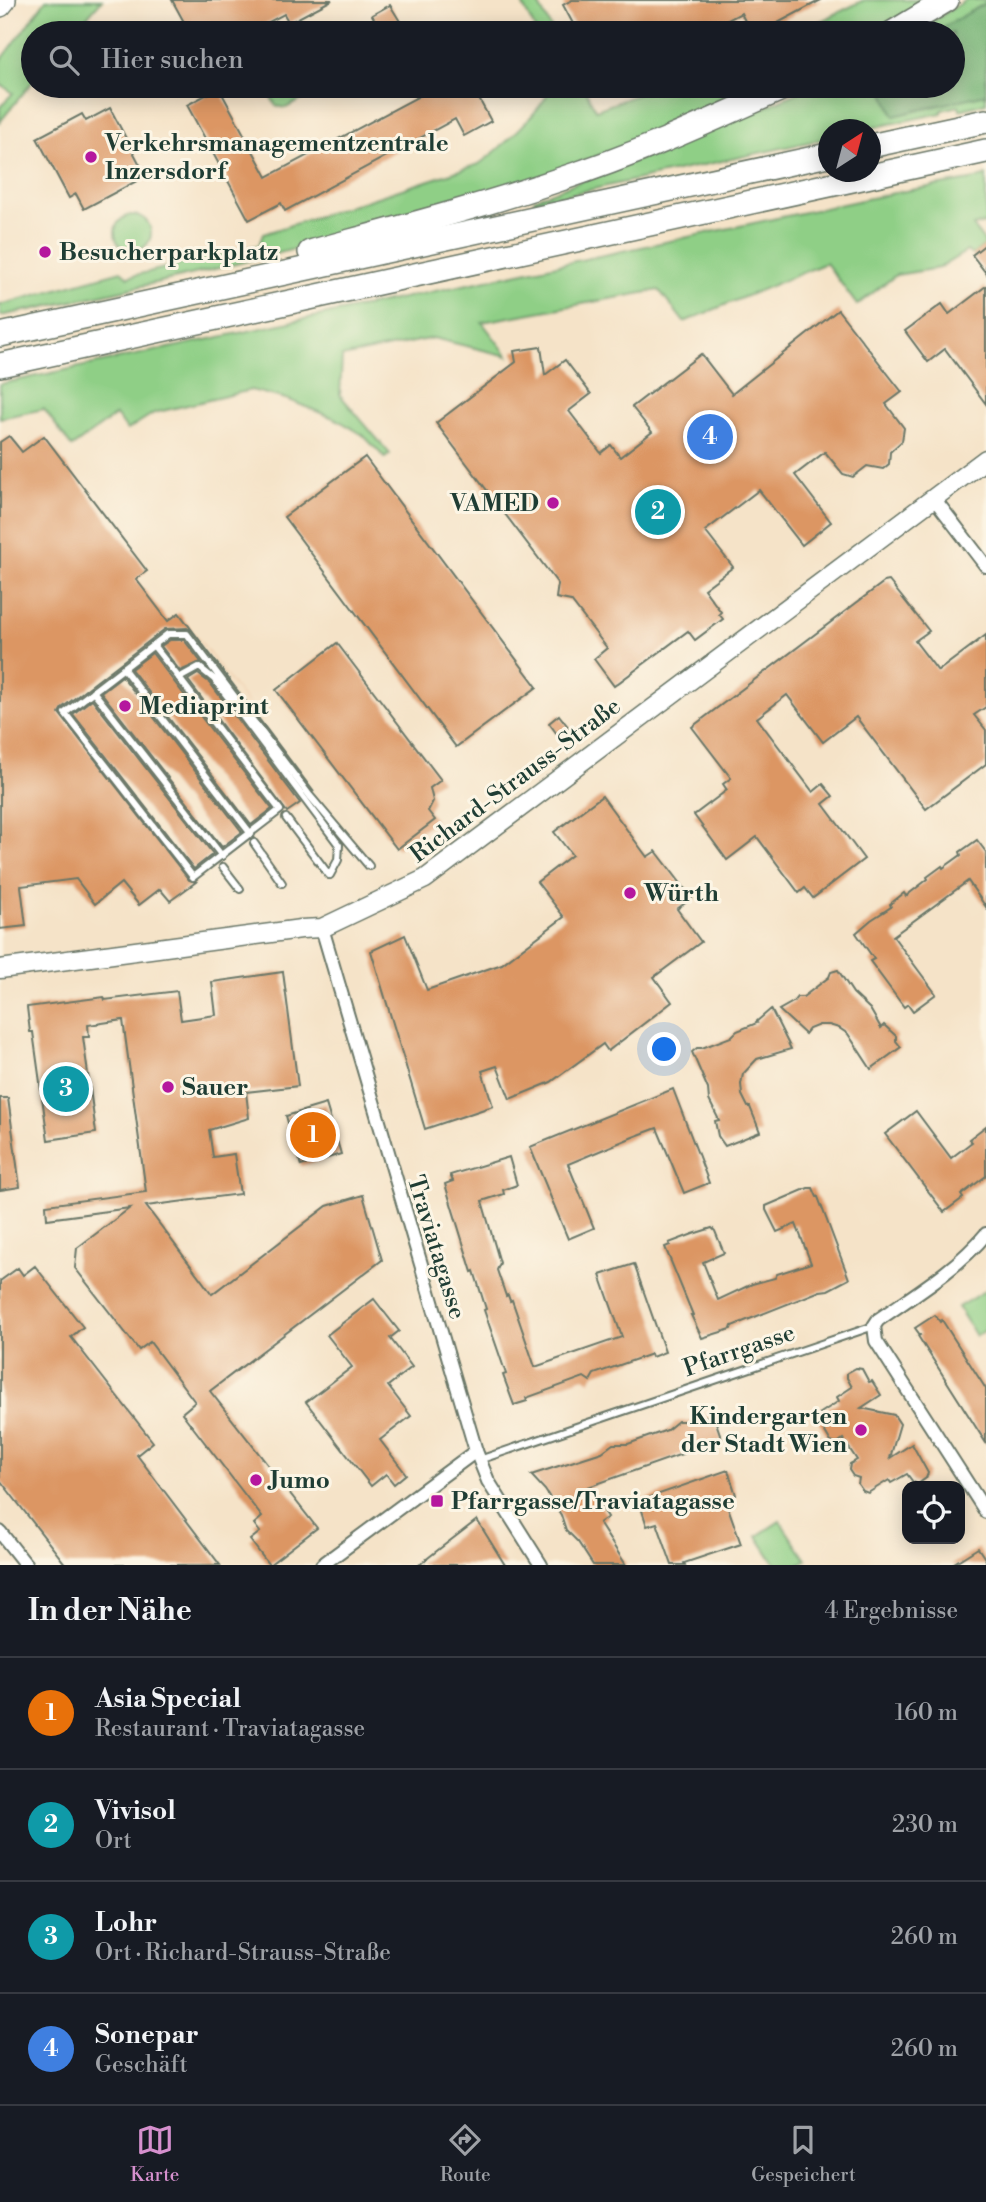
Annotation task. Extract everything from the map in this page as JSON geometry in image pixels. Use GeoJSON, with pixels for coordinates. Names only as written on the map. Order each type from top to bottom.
{"type":"FeatureCollection","features":[{"type":"Feature","properties":{"kind":"highway"},"geometry":{"type":"LineString","coordinates":[[0,5],[4,0]]}},
{"type":"Feature","properties":{"kind":"highway"},"geometry":{"type":"LineString","coordinates":[[912,21],[947,0]]}},
{"type":"Feature","properties":{"kind":"highway"},"geometry":{"type":"LineString","coordinates":[[164,298],[208,281],[437,218],[564,179],[761,98]]}},
{"type":"Feature","properties":{"kind":"highway"},"geometry":{"type":"LineString","coordinates":[[881,144],[986,121]]}},
{"type":"Feature","properties":{"kind":"highway"},"geometry":{"type":"LineString","coordinates":[[0,365],[986,151]]}},
{"type":"Feature","properties":{"kind":"highway"},"geometry":{"type":"LineString","coordinates":[[0,335],[818,157]]}},
{"type":"Feature","properties":{"kind":"main road","name":"Richard-Strauss-Straße"},"geometry":{"type":"LineString","coordinates":[[0,969],[323,928],[409,887],[440,868],[986,459]]}},
{"type":"Feature","properties":{"kind":"street"},"geometry":{"type":"LineString","coordinates":[[933,497],[986,566]]}},
{"type":"Feature","properties":{"kind":"street","name":"Traviatagasse"},"geometry":{"type":"LineString","coordinates":[[323,928],[478,1455],[488,1480],[541,1565]]}},
{"type":"Feature","properties":{"kind":"street","name":"Pfarrgasse"},"geometry":{"type":"LineString","coordinates":[[874,1326],[878,1320],[977,1245],[986,1234]]}},
{"type":"Feature","properties":{"kind":"street"},"geometry":{"type":"LineString","coordinates":[[874,1326],[876,1341],[986,1512]]}},
{"type":"Feature","properties":{"kind":"street","name":"Pfarrgasse"},"geometry":{"type":"LineString","coordinates":[[322,1565],[478,1455]]}},
{"type":"Feature","properties":{"kind":"street"},"geometry":{"type":"LineString","coordinates":[[0,1532],[26,1565]]}},
{"type":"Feature","properties":{"kind":"lane"},"geometry":{"type":"LineString","coordinates":[[153,645],[279,808],[277,813],[251,834],[193,877],[65,713],[123,667],[153,645],[168,634],[175,632],[187,634],[192,638],[310,796],[369,866]]}},
{"type":"Feature","properties":{"kind":"lane"},"geometry":{"type":"LineString","coordinates":[[123,667],[251,834]]}},
{"type":"Feature","properties":{"kind":"lane"},"geometry":{"type":"LineString","coordinates":[[179,678],[199,667],[214,679],[231,701],[339,845],[338,860],[330,875],[286,818]]}},
{"type":"Feature","properties":{"kind":"lane"},"geometry":{"type":"LineString","coordinates":[[93,691],[222,856]]}},
{"type":"Feature","properties":{"kind":"lane"},"geometry":{"type":"LineString","coordinates":[[254,843],[282,883]]}},
{"type":"Feature","properties":{"kind":"lane"},"geometry":{"type":"LineString","coordinates":[[223,867],[240,889]]}},
{"type":"Feature","properties":{"kind":"lane","name":"Pfarrgasse"},"geometry":{"type":"LineString","coordinates":[[478,1455],[874,1326]]}},
{"type":"Feature","properties":{"kind":"green space"},"geometry":{"type":"Polygon","coordinates":[[[46,0],[102,0],[84,21],[30,21],[46,0]]]}},
{"type":"Feature","properties":{"kind":"green space"},"geometry":{"type":"Polygon","coordinates":[[[520,0],[536,0],[547,21],[531,21],[520,0]]]}},
{"type":"Feature","properties":{"kind":"green space"},"geometry":{"type":"Polygon","coordinates":[[[864,0],[930,0],[894,21],[821,21],[864,0]]]}},
{"type":"Feature","properties":{"kind":"green space"},"geometry":{"type":"Polygon","coordinates":[[[966,0],[986,0],[986,3],[954,21],[933,21],[966,0]]]}},
{"type":"Feature","properties":{"kind":"green space"},"geometry":{"type":"Polygon","coordinates":[[[986,3],[986,94],[894,116],[886,98],[965,98],[965,21],[954,21],[986,3]]]}},
{"type":"Feature","properties":{"kind":"green space"},"geometry":{"type":"Polygon","coordinates":[[[21,34],[21,96],[0,122],[0,107],[13,93],[0,84],[0,62],[21,34]]]}},
{"type":"Feature","properties":{"kind":"green space"},"geometry":{"type":"Polygon","coordinates":[[[986,94],[986,103],[960,110],[959,106],[942,110],[942,113],[881,126],[881,119],[818,119],[818,140],[534,202],[534,199],[707,132],[785,98],[886,98],[894,115],[986,94]]]}},
{"type":"Feature","properties":{"kind":"green space"},"geometry":{"type":"Polygon","coordinates":[[[272,98],[305,98],[286,108],[276,106],[272,98]]]}},
{"type":"Feature","properties":{"kind":"green space"},"geometry":{"type":"Polygon","coordinates":[[[545,98],[590,98],[596,110],[628,98],[738,98],[565,168],[426,213],[285,252],[0,316],[0,305],[121,271],[128,277],[259,245],[263,234],[479,164],[509,139],[545,98]]]}},
{"type":"Feature","properties":{"kind":"green space"},"geometry":{"type":"Polygon","coordinates":[[[986,175],[986,223],[973,226],[986,244],[972,255],[967,251],[939,268],[896,275],[857,305],[826,263],[684,322],[659,290],[482,322],[508,356],[433,338],[342,357],[340,395],[390,454],[385,458],[363,435],[336,419],[286,399],[251,390],[154,413],[127,430],[116,415],[72,447],[44,409],[0,418],[0,384],[986,175]]]}},
{"type":"Feature","properties":{"kind":"green space"},"geometry":{"type":"Polygon","coordinates":[[[133,215],[146,220],[151,233],[146,246],[133,251],[120,246],[115,233],[120,220],[133,215]]]}},
{"type":"Feature","properties":{"kind":"green space"},"geometry":{"type":"Polygon","coordinates":[[[986,1290],[986,1330],[976,1336],[958,1307],[986,1290]]]}},
{"type":"Feature","properties":{"kind":"green space"},"geometry":{"type":"Polygon","coordinates":[[[780,1521],[806,1560],[797,1565],[776,1565],[757,1536],[780,1521]]]}},
{"type":"Feature","properties":{"kind":"building"},"geometry":{"type":"Polygon","coordinates":[[[172,0],[332,0],[293,21],[288,21],[284,14],[271,21],[183,21],[172,0]]]}},
{"type":"Feature","properties":{"kind":"building"},"geometry":{"type":"Polygon","coordinates":[[[572,0],[821,0],[782,21],[745,21],[741,13],[726,21],[572,21],[563,5],[572,0]]]}},
{"type":"Feature","properties":{"kind":"building"},"geometry":{"type":"Polygon","coordinates":[[[390,5],[400,21],[375,21],[372,15],[390,5]]]}},
{"type":"Feature","properties":{"kind":"building"},"geometry":{"type":"Polygon","coordinates":[[[200,98],[224,98],[267,177],[416,98],[479,98],[491,121],[464,136],[455,119],[285,211],[281,203],[249,220],[187,105],[200,98]]]}},
{"type":"Feature","properties":{"kind":"building","name":"Verkehrsmanagementzentrale Inzersdorf"},"geometry":{"type":"Polygon","coordinates":[[[110,108],[146,176],[84,209],[76,194],[69,198],[37,138],[82,114],[86,121],[110,108]]]}},
{"type":"Feature","properties":{"kind":"building"},"geometry":{"type":"Polygon","coordinates":[[[986,244],[986,273],[972,255],[986,244]]]}},
{"type":"Feature","properties":{"kind":"building"},"geometry":{"type":"Polygon","coordinates":[[[986,286],[986,404],[945,349],[928,362],[905,331],[942,304],[949,314],[986,286]]]}},
{"type":"Feature","properties":{"kind":"building"},"geometry":{"type":"Polygon","coordinates":[[[838,310],[902,392],[886,404],[904,428],[902,441],[890,452],[889,464],[883,469],[867,466],[853,477],[843,474],[825,452],[795,475],[831,522],[802,545],[759,490],[705,531],[733,567],[704,589],[723,619],[695,640],[688,631],[614,686],[594,659],[607,648],[571,601],[556,598],[558,584],[436,423],[516,362],[514,351],[541,347],[545,375],[565,360],[591,394],[569,411],[601,453],[611,445],[620,457],[652,432],[632,407],[701,354],[732,394],[838,310]]]}},
{"type":"Feature","properties":{"kind":"building","name":"Mediaprint"},"geometry":{"type":"Polygon","coordinates":[[[9,436],[22,452],[44,436],[147,571],[136,579],[168,621],[179,613],[314,792],[192,631],[187,628],[165,629],[59,713],[189,880],[196,882],[170,901],[160,889],[139,905],[121,883],[95,904],[76,879],[21,886],[26,926],[0,929],[0,442],[9,436]]]}},
{"type":"Feature","properties":{"kind":"building"},"geometry":{"type":"Polygon","coordinates":[[[365,457],[537,687],[456,747],[284,517],[365,457]]]}},
{"type":"Feature","properties":{"kind":"building"},"geometry":{"type":"Polygon","coordinates":[[[889,581],[929,631],[915,641],[938,671],[986,635],[986,707],[974,715],[986,730],[986,764],[926,809],[856,717],[823,742],[787,695],[757,718],[813,792],[823,784],[833,796],[823,804],[864,859],[813,898],[805,888],[799,893],[757,837],[727,860],[694,815],[727,790],[723,784],[731,778],[692,727],[884,582],[889,581]]]}},
{"type":"Feature","properties":{"kind":"building"},"geometry":{"type":"Polygon","coordinates":[[[170,640],[184,640],[201,662],[180,671],[161,646],[170,640]]]}},
{"type":"Feature","properties":{"kind":"building"},"geometry":{"type":"Polygon","coordinates":[[[337,643],[441,780],[430,788],[433,801],[428,811],[435,820],[397,849],[276,690],[337,643]]]}},
{"type":"Feature","properties":{"kind":"building"},"geometry":{"type":"Polygon","coordinates":[[[152,653],[272,809],[251,825],[131,669],[152,653]]]}},
{"type":"Feature","properties":{"kind":"building"},"geometry":{"type":"Polygon","coordinates":[[[198,674],[210,683],[300,803],[287,812],[188,680],[198,674]]]}},
{"type":"Feature","properties":{"kind":"building"},"geometry":{"type":"Polygon","coordinates":[[[122,676],[242,832],[222,847],[101,692],[122,676]]]}},
{"type":"Feature","properties":{"kind":"building"},"geometry":{"type":"Polygon","coordinates":[[[92,699],[213,854],[194,869],[73,714],[92,699]]]}},
{"type":"Feature","properties":{"kind":"building"},"geometry":{"type":"Polygon","coordinates":[[[559,715],[573,733],[562,741],[549,723],[559,715]]]}},
{"type":"Feature","properties":{"kind":"building"},"geometry":{"type":"Polygon","coordinates":[[[602,796],[647,857],[656,851],[692,898],[677,909],[701,942],[654,977],[672,1002],[608,1051],[603,1044],[551,1082],[510,1099],[497,1066],[482,1071],[493,1106],[425,1129],[371,951],[405,935],[427,990],[502,964],[564,917],[537,882],[572,855],[554,832],[602,796]]]}},
{"type":"Feature","properties":{"kind":"building"},"geometry":{"type":"Polygon","coordinates":[[[977,840],[986,852],[986,907],[968,881],[893,936],[936,994],[913,1011],[908,1004],[904,1007],[870,961],[874,959],[856,933],[891,907],[890,904],[904,893],[906,896],[977,840]]]}},
{"type":"Feature","properties":{"kind":"building"},"geometry":{"type":"Polygon","coordinates":[[[838,970],[853,993],[870,1009],[881,1028],[884,1025],[896,1036],[901,1047],[871,1069],[848,1034],[839,1028],[819,1025],[805,1034],[779,1010],[797,997],[803,997],[829,977],[831,972],[838,970]]]}},
{"type":"Feature","properties":{"kind":"building"},"geometry":{"type":"Polygon","coordinates":[[[283,972],[298,1086],[246,1092],[249,1118],[209,1130],[213,1157],[234,1154],[240,1194],[146,1206],[212,1294],[327,1206],[363,1195],[382,1260],[210,1391],[317,1528],[269,1565],[250,1540],[260,1532],[254,1524],[262,1517],[182,1413],[195,1402],[150,1342],[139,1350],[75,1268],[77,1248],[130,1208],[47,1219],[46,1205],[146,1192],[123,1020],[88,1025],[89,1037],[83,1037],[96,1133],[48,1140],[27,1007],[177,991],[181,1020],[216,1015],[212,982],[283,972]]]}},
{"type":"Feature","properties":{"kind":"building"},"geometry":{"type":"Polygon","coordinates":[[[771,1009],[791,1049],[757,1059],[743,1074],[742,1095],[760,1132],[725,1146],[718,1136],[715,1121],[719,1120],[692,1052],[731,1037],[737,1031],[757,1023],[771,1009]]]}},
{"type":"Feature","properties":{"kind":"building"},"geometry":{"type":"Polygon","coordinates":[[[673,1089],[709,1183],[684,1193],[657,1128],[633,1137],[568,1164],[594,1228],[568,1239],[530,1147],[673,1089]]]}},
{"type":"Feature","properties":{"kind":"building"},"geometry":{"type":"Polygon","coordinates":[[[0,1098],[8,1098],[20,1187],[0,1190],[0,1098]]]}},
{"type":"Feature","properties":{"kind":"building"},"geometry":{"type":"Polygon","coordinates":[[[326,1104],[341,1154],[301,1166],[286,1116],[326,1104]]]}},
{"type":"Feature","properties":{"kind":"building"},"geometry":{"type":"Polygon","coordinates":[[[916,1111],[951,1158],[972,1142],[969,1139],[986,1126],[986,1176],[944,1212],[885,1134],[916,1111]]]}},
{"type":"Feature","properties":{"kind":"building"},"geometry":{"type":"Polygon","coordinates":[[[509,1157],[517,1185],[503,1190],[504,1194],[482,1201],[500,1263],[497,1270],[506,1296],[512,1300],[535,1367],[622,1337],[600,1275],[634,1264],[665,1352],[652,1357],[651,1354],[594,1374],[590,1381],[584,1377],[514,1405],[445,1184],[453,1181],[450,1175],[509,1157]]]}},
{"type":"Feature","properties":{"kind":"building"},"geometry":{"type":"Polygon","coordinates":[[[813,1188],[818,1197],[849,1279],[828,1290],[732,1326],[731,1329],[702,1338],[665,1247],[693,1234],[712,1228],[715,1231],[724,1253],[703,1262],[718,1300],[752,1284],[775,1278],[777,1274],[811,1263],[796,1224],[777,1232],[766,1206],[813,1188]]]}},
{"type":"Feature","properties":{"kind":"building"},"geometry":{"type":"Polygon","coordinates":[[[35,1266],[83,1327],[71,1337],[153,1442],[137,1455],[220,1565],[66,1565],[0,1480],[0,1281],[18,1268],[23,1275],[35,1266]]]}},
{"type":"Feature","properties":{"kind":"building"},"geometry":{"type":"Polygon","coordinates":[[[374,1299],[399,1331],[390,1338],[412,1367],[388,1386],[411,1416],[380,1440],[406,1474],[394,1484],[386,1474],[371,1486],[306,1402],[352,1367],[327,1335],[374,1299]]]}},
{"type":"Feature","properties":{"kind":"building"},"geometry":{"type":"Polygon","coordinates":[[[935,1315],[940,1322],[942,1320],[986,1389],[986,1443],[918,1336],[920,1335],[915,1328],[935,1315]]]}},
{"type":"Feature","properties":{"kind":"building","name":"Kindergarten der Stadt Wien"},"geometry":{"type":"Polygon","coordinates":[[[856,1368],[862,1369],[869,1382],[872,1381],[881,1395],[861,1408],[894,1415],[900,1424],[890,1458],[912,1444],[928,1473],[922,1481],[912,1481],[907,1474],[891,1483],[889,1480],[868,1493],[858,1484],[859,1478],[853,1476],[849,1470],[850,1464],[857,1460],[843,1439],[836,1444],[831,1442],[818,1420],[819,1414],[839,1401],[837,1397],[852,1387],[847,1373],[856,1368]]]}},
{"type":"Feature","properties":{"kind":"building"},"geometry":{"type":"Polygon","coordinates":[[[713,1414],[722,1440],[588,1487],[608,1517],[599,1523],[626,1565],[593,1565],[578,1542],[566,1530],[561,1515],[545,1490],[531,1475],[602,1452],[613,1444],[628,1444],[667,1430],[678,1421],[692,1421],[713,1414]]]}},
{"type":"Feature","properties":{"kind":"building"},"geometry":{"type":"Polygon","coordinates":[[[728,1470],[736,1495],[725,1499],[741,1544],[684,1563],[685,1565],[672,1565],[657,1523],[647,1526],[639,1501],[728,1470]]]}},
{"type":"Feature","properties":{"kind":"building"},"geometry":{"type":"Polygon","coordinates":[[[477,1520],[505,1565],[419,1565],[438,1550],[477,1520]]]}},
{"type":"Feature","properties":{"kind":"building"},"geometry":{"type":"Polygon","coordinates":[[[978,1548],[986,1560],[986,1565],[951,1565],[978,1548]]]}},
{"type":"Feature","properties":{"kind":"place","name":"Verkehrsmanagementzentrale Inzersdorf"},"geometry":{"type":"Point","coordinates":[91,157]}},
{"type":"Feature","properties":{"kind":"place","name":"Besucherparkplatz"},"geometry":{"type":"Point","coordinates":[45,252]}},
{"type":"Feature","properties":{"kind":"place","name":"Sonepar"},"geometry":{"type":"Point","coordinates":[710,437]}},
{"type":"Feature","properties":{"kind":"place","name":"VAMED"},"geometry":{"type":"Point","coordinates":[553,503]}},
{"type":"Feature","properties":{"kind":"place","name":"Vivisol"},"geometry":{"type":"Point","coordinates":[658,512]}},
{"type":"Feature","properties":{"kind":"place","name":"Mediaprint"},"geometry":{"type":"Point","coordinates":[125,706]}},
{"type":"Feature","properties":{"kind":"place","name":"Würth"},"geometry":{"type":"Point","coordinates":[630,893]}},
{"type":"Feature","properties":{"kind":"place","name":"Sauer"},"geometry":{"type":"Point","coordinates":[168,1087]}},
{"type":"Feature","properties":{"kind":"place","name":"Lohr"},"geometry":{"type":"Point","coordinates":[66,1089]}},
{"type":"Feature","properties":{"kind":"place","name":"Asia Special"},"geometry":{"type":"Point","coordinates":[313,1135]}},
{"type":"Feature","properties":{"kind":"place","name":"Kindergarten der Stadt Wien"},"geometry":{"type":"Point","coordinates":[861,1430]}},
{"type":"Feature","properties":{"kind":"place","name":"Jumo"},"geometry":{"type":"Point","coordinates":[256,1480]}},
{"type":"Feature","properties":{"kind":"place","name":"Pfarrgasse/Traviatagasse"},"geometry":{"type":"Point","coordinates":[437,1501]}}]}
